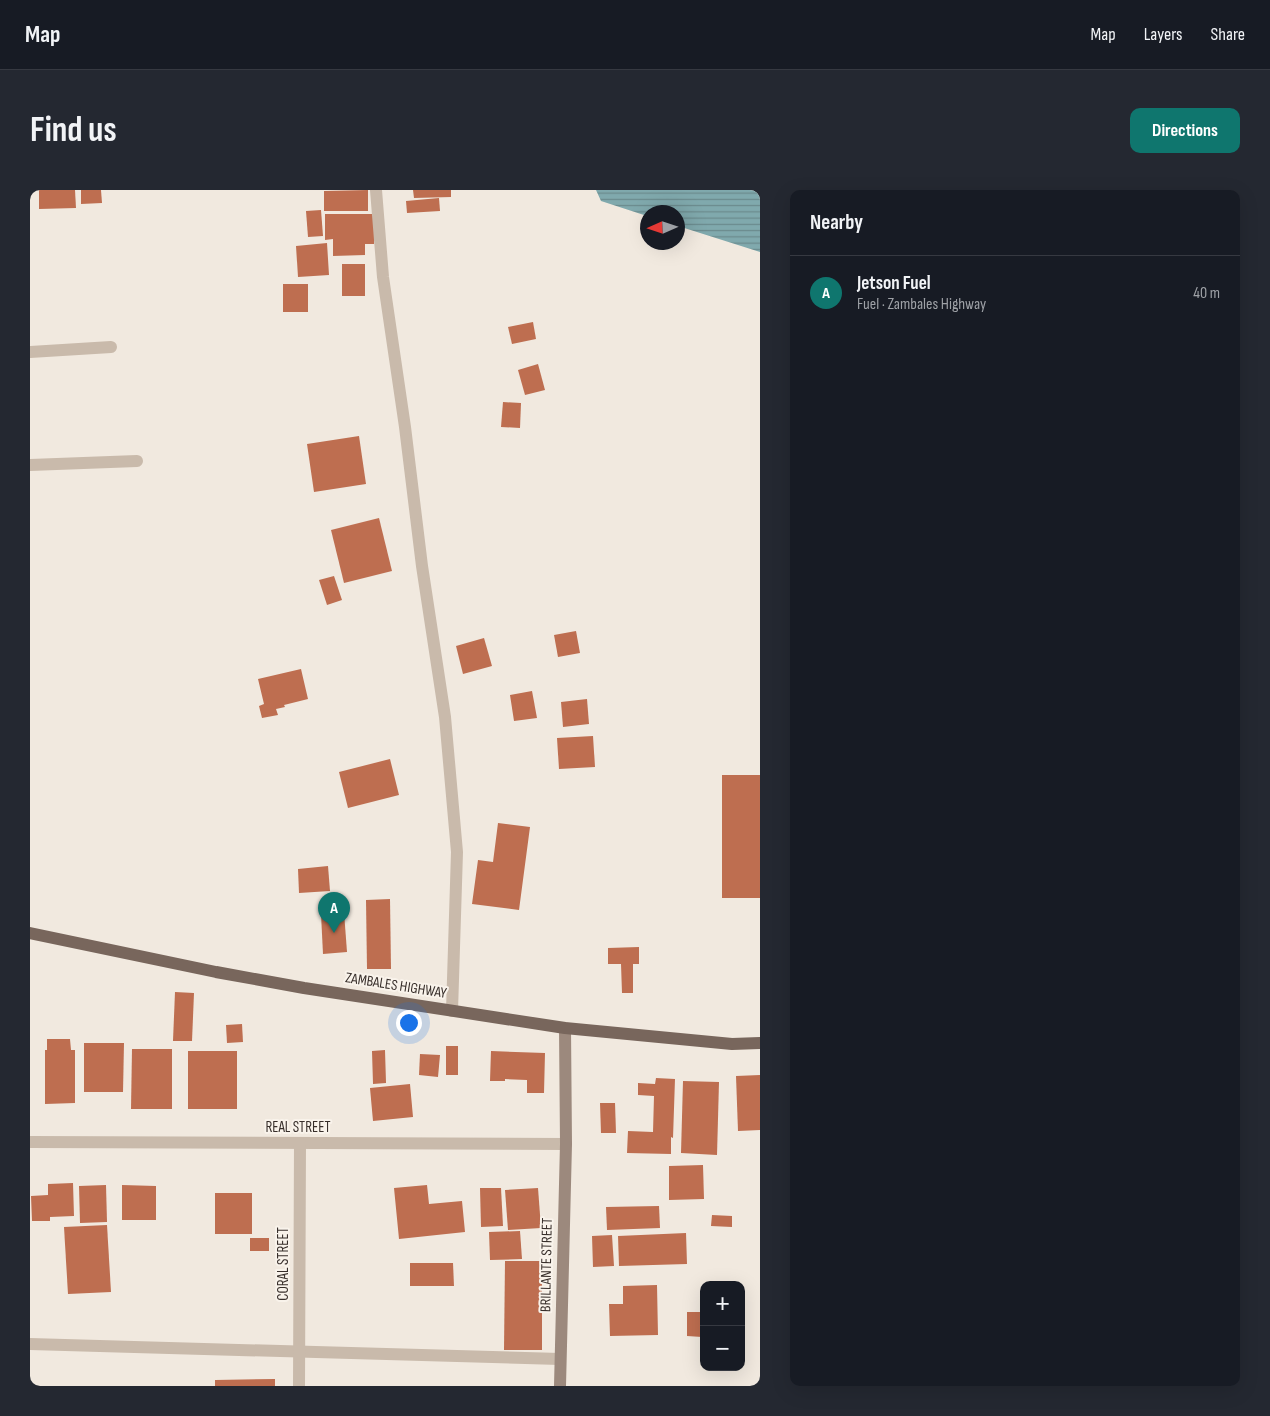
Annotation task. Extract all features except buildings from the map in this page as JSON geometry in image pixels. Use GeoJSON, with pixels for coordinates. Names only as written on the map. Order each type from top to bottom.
{"type":"FeatureCollection","features":[{"type":"Feature","properties":{"kind":"main road","name":"ZAMBALES HIGHWAY"},"geometry":{"type":"LineString","coordinates":[[30,933],[216,972],[565,1028],[732,1044],[760,1043]]}},
{"type":"Feature","properties":{"kind":"street"},"geometry":{"type":"LineString","coordinates":[[376,190],[383,277],[405,428],[422,566],[445,717],[457,852],[452,1010]]}},
{"type":"Feature","properties":{"kind":"street"},"geometry":{"type":"LineString","coordinates":[[30,352],[110,348]]}},
{"type":"Feature","properties":{"kind":"street"},"geometry":{"type":"LineString","coordinates":[[30,466],[137,461]]}},
{"type":"Feature","properties":{"kind":"street","name":"BRILLANTE STREET"},"geometry":{"type":"LineString","coordinates":[[560,1386],[566,1144],[565,1028]]}},
{"type":"Feature","properties":{"kind":"street","name":"REAL STREET"},"geometry":{"type":"LineString","coordinates":[[30,1142],[566,1144]]}},
{"type":"Feature","properties":{"kind":"street","name":"CORAL STREET"},"geometry":{"type":"LineString","coordinates":[[299,1386],[300,1143]]}},
{"type":"Feature","properties":{"kind":"street"},"geometry":{"type":"LineString","coordinates":[[30,1344],[560,1359]]}},
{"type":"Feature","properties":{"kind":"water"},"geometry":{"type":"Polygon","coordinates":[[[596,190],[760,190],[760,252],[685,228],[685,205],[640,205],[640,214],[601,201],[596,190]]]}},
{"type":"Feature","properties":{"kind":"place","name":"Jetson Fuel"},"geometry":{"type":"Point","coordinates":[334,933]}}]}
